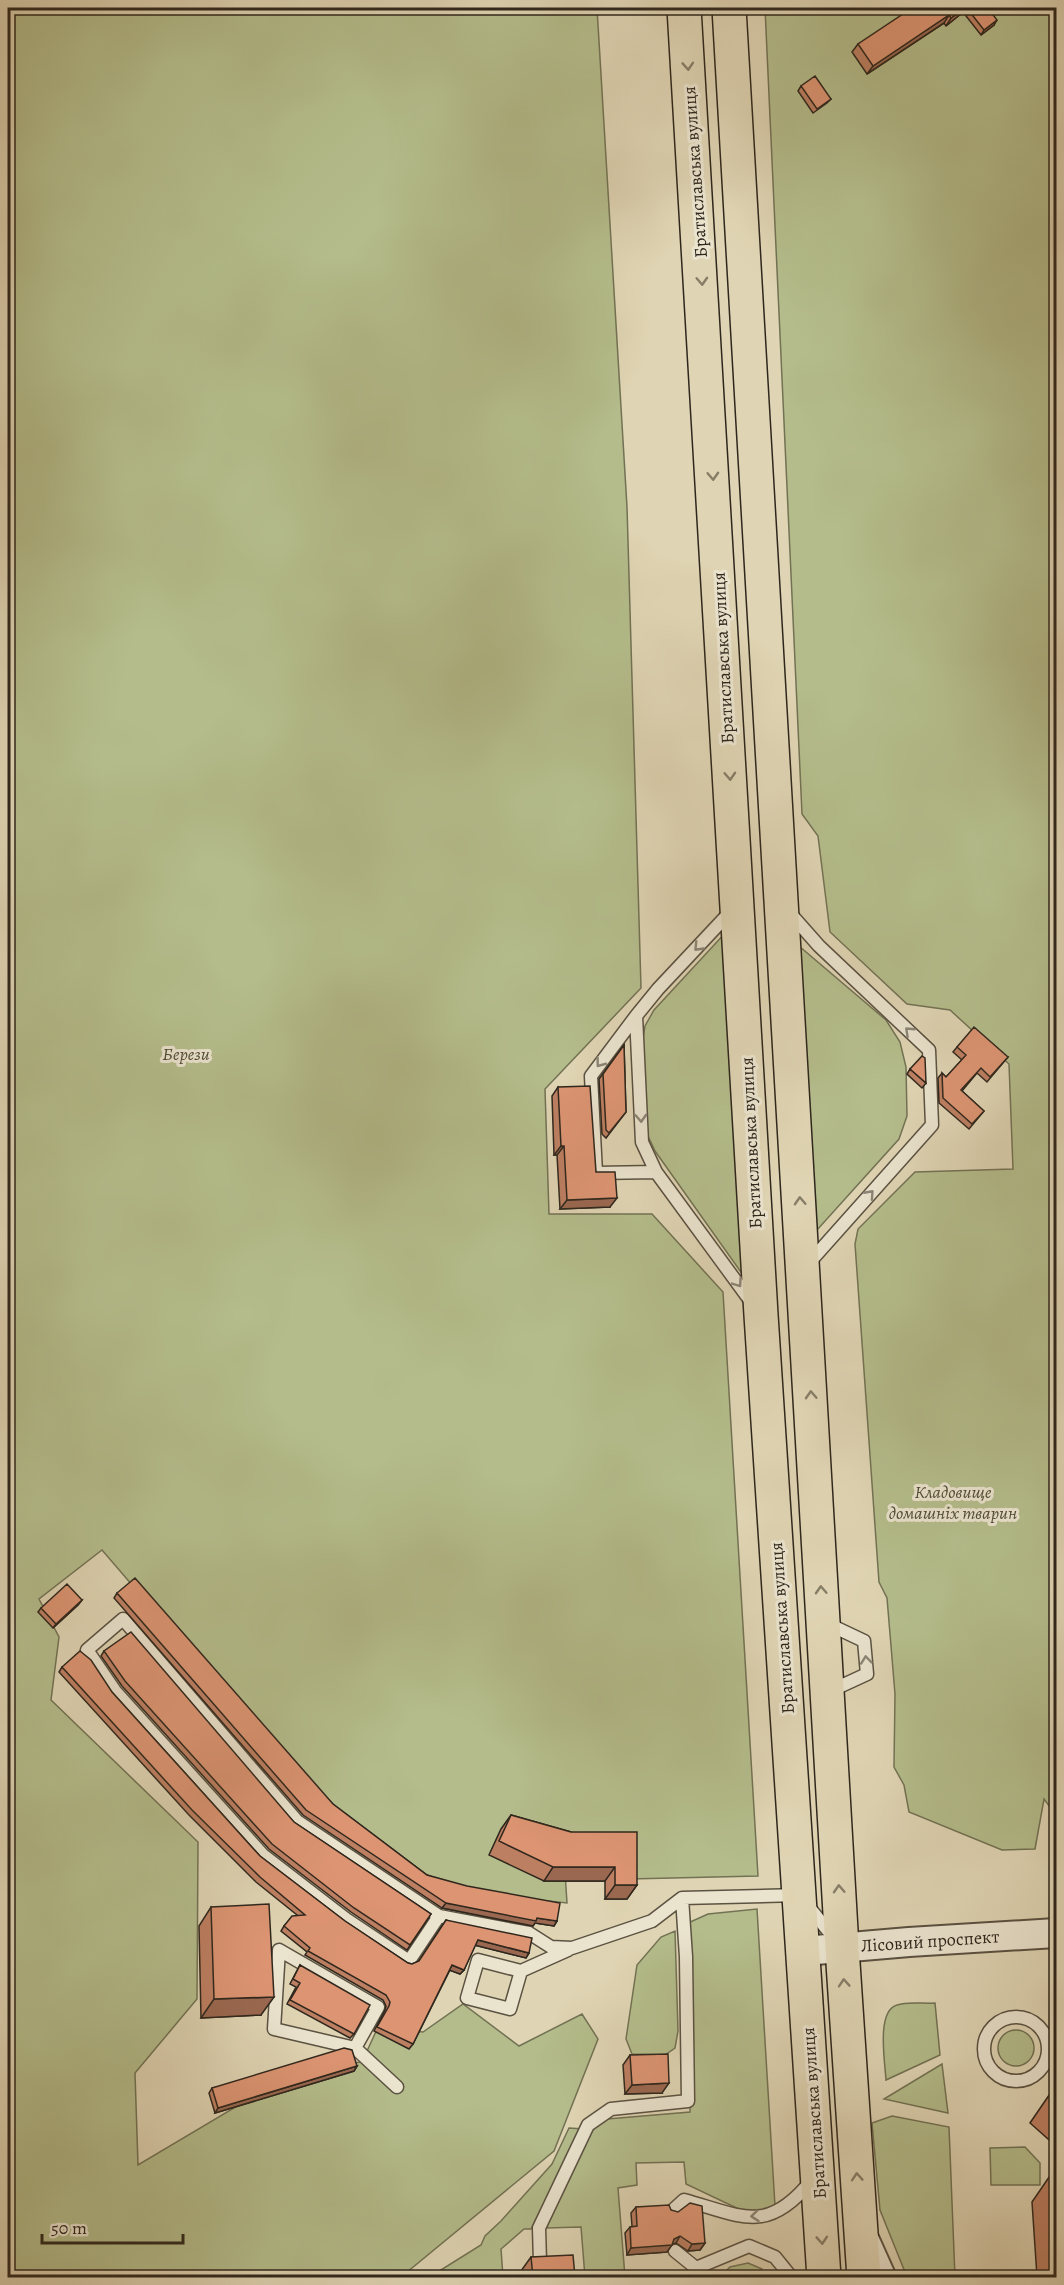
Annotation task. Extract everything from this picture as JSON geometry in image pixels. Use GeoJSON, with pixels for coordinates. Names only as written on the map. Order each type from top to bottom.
{"type":"FeatureCollection","features":[{"type":"Feature","properties":{"kind":"main road","name":"Братиславська вулиця"},"geometry":{"type":"LineString","coordinates":[[684,8],[761,1315],[824,2277]]}},
{"type":"Feature","properties":{"kind":"main road"},"geometry":{"type":"LineString","coordinates":[[729,8],[842,1948],[864,2277]]}},
{"type":"Feature","properties":{"kind":"street","name":"Лісовий проспект"},"geometry":{"type":"LineString","coordinates":[[804,1951],[1056,1933]]}},
{"type":"Feature","properties":{"kind":"street"},"geometry":{"type":"LineString","coordinates":[[861,2222],[885,2277]]}},
{"type":"Feature","properties":{"kind":"lane"},"geometry":{"type":"LineString","coordinates":[[656,1172],[596,1173],[591,1076],[658,989],[737,904]]}},
{"type":"Feature","properties":{"kind":"lane"},"geometry":{"type":"LineString","coordinates":[[782,904],[819,946],[929,1050],[932,1125],[804,1269]]}},
{"type":"Feature","properties":{"kind":"lane"},"geometry":{"type":"LineString","coordinates":[[636,1016],[642,1142],[656,1172],[761,1315]]}},
{"type":"Feature","properties":{"kind":"lane"},"geometry":{"type":"LineString","coordinates":[[439,1916],[409,1960],[346,1919],[263,1855],[116,1691],[87,1650],[123,1619],[297,1821],[439,1916],[529,1933],[551,1947],[572,1948]]}},
{"type":"Feature","properties":{"kind":"lane"},"geometry":{"type":"LineString","coordinates":[[521,1971],[510,2009],[468,1998],[478,1960],[521,1971],[572,1948],[652,1921],[682,1898],[799,1895],[842,1948]]}},
{"type":"Feature","properties":{"kind":"lane"},"geometry":{"type":"LineString","coordinates":[[540,2262],[538,2228],[588,2125],[611,2109],[688,2101],[686,1957],[682,1898]]}},
{"type":"Feature","properties":{"kind":"lane"},"geometry":{"type":"LineString","coordinates":[[355,2048],[378,2007],[279,1950],[274,2029],[355,2048],[397,2087]]}},
{"type":"Feature","properties":{"kind":"lane"},"geometry":{"type":"LineString","coordinates":[[1022,2017],[1051,2033],[1047,2056],[1043,2066],[1036,2074],[1016,2081],[1005,2079],[988,2066],[984,2056],[987,2034],[1001,2020],[1022,2017]]}},
{"type":"Feature","properties":{"kind":"lane"},"geometry":{"type":"LineString","coordinates":[[672,2211],[684,2200],[750,2218],[779,2212],[797,2198],[817,2173]]}},
{"type":"Feature","properties":{"kind":"lane"},"geometry":{"type":"LineString","coordinates":[[675,2251],[696,2268],[749,2246],[775,2257],[792,2277]]}},
{"type":"Feature","properties":{"kind":"green space","name":"Берези"},"geometry":{"type":"Polygon","coordinates":[[[8,8],[597,8],[627,507],[641,988],[545,1089],[549,1214],[652,1214],[723,1292],[758,1876],[629,1879],[563,1841],[567,1903],[437,1889],[330,1815],[102,1550],[39,1599],[59,1637],[51,1700],[198,1842],[197,1999],[135,2073],[138,2165],[301,2068],[362,2062],[378,2027],[423,2032],[463,2004],[519,2046],[582,2014],[598,2039],[554,2151],[401,2277],[8,2278],[8,8]]]}},
{"type":"Feature","properties":{"kind":"green space","name":"Кладовище домашніх тварин"},"geometry":{"type":"Polygon","coordinates":[[[765,8],[1056,8],[1056,1815],[1044,1799],[1035,1849],[1002,1850],[909,1812],[904,1785],[894,1767],[895,1694],[887,1598],[879,1582],[855,1244],[858,1229],[915,1172],[1013,1169],[1009,1064],[950,1010],[907,1004],[830,932],[818,836],[802,814],[765,8]]]}},
{"type":"Feature","properties":{"kind":"green space"},"geometry":{"type":"Polygon","coordinates":[[[727,931],[748,1282],[655,1151],[647,1134],[642,1045],[645,1026],[654,1010],[727,931]]]}},
{"type":"Feature","properties":{"kind":"green space"},"geometry":{"type":"Polygon","coordinates":[[[799,946],[886,1020],[900,1042],[906,1067],[907,1116],[899,1139],[817,1230],[799,946]]]}},
{"type":"Feature","properties":{"kind":"green space"},"geometry":{"type":"Polygon","coordinates":[[[757,1909],[775,2206],[760,2211],[745,2212],[686,2184],[684,2162],[636,2163],[637,2185],[618,2188],[625,2277],[585,2277],[581,2227],[546,2228],[589,2132],[607,2119],[690,2112],[691,2017],[688,1923],[708,1914],[757,1909]]]}},
{"type":"Feature","properties":{"kind":"green space"},"geometry":{"type":"Polygon","coordinates":[[[675,1931],[678,2031],[675,2048],[665,2055],[632,2054],[626,2039],[637,1965],[661,1937],[675,1931]]]}},
{"type":"Feature","properties":{"kind":"green space"},"geometry":{"type":"Polygon","coordinates":[[[906,2003],[935,2003],[940,2055],[886,2080],[883,2038],[886,2017],[890,2009],[906,2003]]]}},
{"type":"Feature","properties":{"kind":"green space"},"geometry":{"type":"Polygon","coordinates":[[[1016,2030],[1029,2035],[1034,2048],[1029,2061],[1016,2066],[1003,2061],[998,2048],[1003,2035],[1016,2030]]]}},
{"type":"Feature","properties":{"kind":"green space"},"geometry":{"type":"Polygon","coordinates":[[[942,2064],[948,2113],[884,2099],[942,2064]]]}},
{"type":"Feature","properties":{"kind":"green space"},"geometry":{"type":"Polygon","coordinates":[[[892,2116],[949,2127],[955,2277],[907,2277],[880,2210],[872,2123],[892,2116]]]}},
{"type":"Feature","properties":{"kind":"green space"},"geometry":{"type":"Polygon","coordinates":[[[569,2128],[583,2129],[531,2229],[524,2229],[501,2249],[503,2277],[428,2278],[481,2245],[485,2236],[552,2164],[569,2128]]]}},
{"type":"Feature","properties":{"kind":"green space"},"geometry":{"type":"Polygon","coordinates":[[[1025,2147],[1040,2163],[1040,2185],[991,2185],[990,2148],[1025,2147]]]}},
{"type":"Feature","properties":{"kind":"green space"},"geometry":{"type":"Polygon","coordinates":[[[748,2263],[762,2269],[761,2277],[720,2277],[730,2267],[748,2263]]]}},
{"type":"Feature","properties":{"kind":"building"},"geometry":{"type":"Polygon","coordinates":[[[912,8],[965,8],[951,18],[949,15],[873,66],[858,44],[912,8]]]}},
{"type":"Feature","properties":{"kind":"building"},"geometry":{"type":"Polygon","coordinates":[[[974,8],[988,8],[997,20],[984,30],[969,11],[974,8]]]}},
{"type":"Feature","properties":{"kind":"building"},"geometry":{"type":"Polygon","coordinates":[[[815,76],[831,99],[817,109],[801,86],[815,76]]]}},
{"type":"Feature","properties":{"kind":"building"},"geometry":{"type":"Polygon","coordinates":[[[974,1027],[1008,1057],[990,1077],[981,1068],[961,1090],[984,1111],[972,1124],[943,1098],[942,1073],[946,1077],[966,1055],[957,1047],[974,1027]]]}},
{"type":"Feature","properties":{"kind":"building"},"geometry":{"type":"Polygon","coordinates":[[[624,1045],[626,1112],[609,1133],[606,1130],[603,1074],[624,1045]]]}},
{"type":"Feature","properties":{"kind":"building"},"geometry":{"type":"Polygon","coordinates":[[[922,1056],[925,1058],[926,1083],[910,1069],[922,1056]]]}},
{"type":"Feature","properties":{"kind":"building"},"geometry":{"type":"Polygon","coordinates":[[[590,1086],[596,1172],[615,1172],[617,1198],[567,1200],[558,1087],[590,1086]]]}},
{"type":"Feature","properties":{"kind":"building"},"geometry":{"type":"Polygon","coordinates":[[[135,1578],[333,1804],[427,1875],[467,1886],[560,1903],[557,1921],[537,1918],[536,1921],[446,1903],[306,1810],[117,1593],[135,1578]]]}},
{"type":"Feature","properties":{"kind":"building"},"geometry":{"type":"Polygon","coordinates":[[[67,1584],[82,1600],[56,1624],[41,1608],[67,1584]]]}},
{"type":"Feature","properties":{"kind":"building"},"geometry":{"type":"Polygon","coordinates":[[[131,1632],[294,1822],[431,1914],[410,1945],[354,1908],[272,1844],[125,1681],[104,1651],[131,1632]]]}},
{"type":"Feature","properties":{"kind":"building"},"geometry":{"type":"Polygon","coordinates":[[[80,1651],[91,1660],[112,1692],[260,1856],[345,1921],[412,1964],[419,1961],[446,1920],[532,1938],[529,1953],[478,1940],[464,1970],[452,1965],[413,2044],[377,2027],[389,2006],[390,2002],[386,1995],[308,1951],[310,1948],[284,1926],[292,1916],[305,1915],[260,1877],[192,1810],[62,1667],[80,1651]]]}},
{"type":"Feature","properties":{"kind":"building"},"geometry":{"type":"Polygon","coordinates":[[[511,1815],[571,1832],[637,1832],[637,1885],[615,1885],[615,1867],[553,1867],[499,1841],[511,1815]]]}},
{"type":"Feature","properties":{"kind":"building"},"geometry":{"type":"Polygon","coordinates":[[[269,1904],[274,1997],[214,1999],[211,1907],[269,1904]]]}},
{"type":"Feature","properties":{"kind":"building"},"geometry":{"type":"Polygon","coordinates":[[[300,1965],[370,2005],[354,2034],[290,2000],[300,1983],[293,1979],[300,1965]]]}},
{"type":"Feature","properties":{"kind":"building"},"geometry":{"type":"Polygon","coordinates":[[[344,2048],[352,2050],[357,2066],[218,2108],[212,2088],[344,2048]]]}},
{"type":"Feature","properties":{"kind":"building"},"geometry":{"type":"Polygon","coordinates":[[[668,2054],[669,2083],[632,2085],[630,2055],[668,2054]]]}},
{"type":"Feature","properties":{"kind":"building"},"geometry":{"type":"Polygon","coordinates":[[[690,2203],[702,2206],[705,2243],[692,2244],[680,2236],[674,2239],[672,2245],[631,2248],[630,2227],[637,2226],[636,2207],[669,2205],[671,2210],[678,2212],[690,2203]]]}},
{"type":"Feature","properties":{"kind":"building"},"geometry":{"type":"Polygon","coordinates":[[[573,2255],[575,2277],[533,2277],[531,2257],[573,2255]]]}}]}
